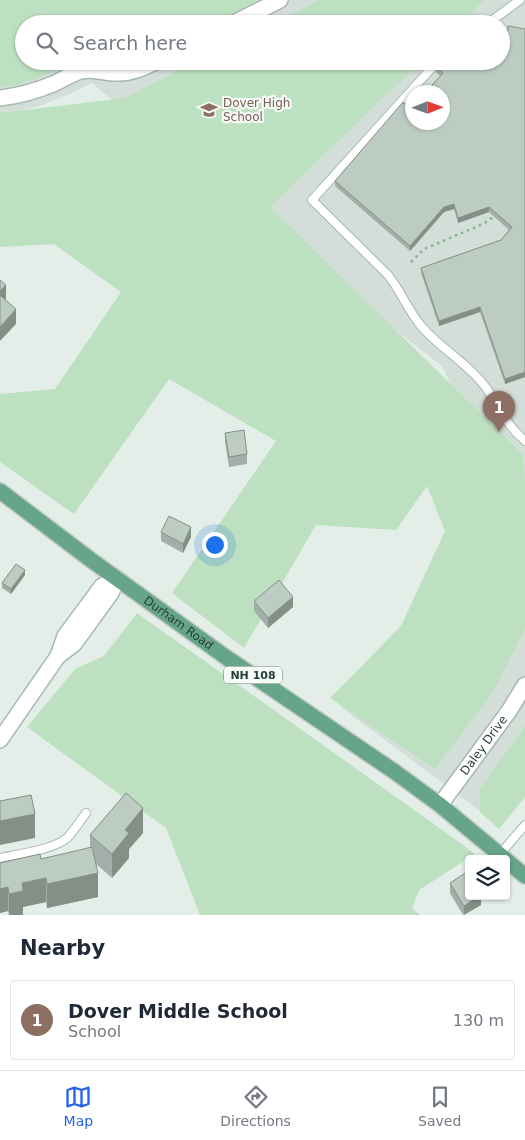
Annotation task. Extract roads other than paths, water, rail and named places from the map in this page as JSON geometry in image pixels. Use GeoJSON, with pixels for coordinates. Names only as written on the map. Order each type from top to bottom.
{"type":"FeatureCollection","features":[{"type":"Feature","properties":{"kind":"main road","name":"Durham Road"},"geometry":{"type":"LineString","coordinates":[[0,491],[226,658],[395,772],[440,805],[500,855]]}},
{"type":"Feature","properties":{"kind":"main road","name":"Durham Road"},"geometry":{"type":"LineString","coordinates":[[510,863],[525,876]]}},
{"type":"Feature","properties":{"kind":"street"},"geometry":{"type":"LineString","coordinates":[[250,15],[280,0]]}},
{"type":"Feature","properties":{"kind":"street"},"geometry":{"type":"LineString","coordinates":[[0,98],[38,90],[74,73],[86,70]]}},
{"type":"Feature","properties":{"kind":"street"},"geometry":{"type":"LineString","coordinates":[[95,70],[124,74],[139,70]]}},
{"type":"Feature","properties":{"kind":"street"},"geometry":{"type":"LineString","coordinates":[[0,740],[58,656],[74,644],[111,593],[117,579]]}},
{"type":"Feature","properties":{"kind":"street","name":"Daley Drive"},"geometry":{"type":"LineString","coordinates":[[440,805],[525,685]]}},
{"type":"Feature","properties":{"kind":"lane"},"geometry":{"type":"LineString","coordinates":[[499,15],[520,0]]}},
{"type":"Feature","properties":{"kind":"lane"},"geometry":{"type":"LineString","coordinates":[[430,70],[312,200],[396,284],[421,326],[474,373],[486,387],[513,429],[525,441]]}},
{"type":"Feature","properties":{"kind":"lane"},"geometry":{"type":"LineString","coordinates":[[0,858],[59,843],[67,837],[86,813]]}},
{"type":"Feature","properties":{"kind":"lane"},"geometry":{"type":"LineString","coordinates":[[506,855],[525,825]]}},
{"type":"Feature","properties":{"kind":"place","name":"Dover High School"},"geometry":{"type":"Point","coordinates":[209,110]}},
{"type":"Feature","properties":{"kind":"place","name":"Dover Middle School"},"geometry":{"type":"Point","coordinates":[499,432]}}]}
